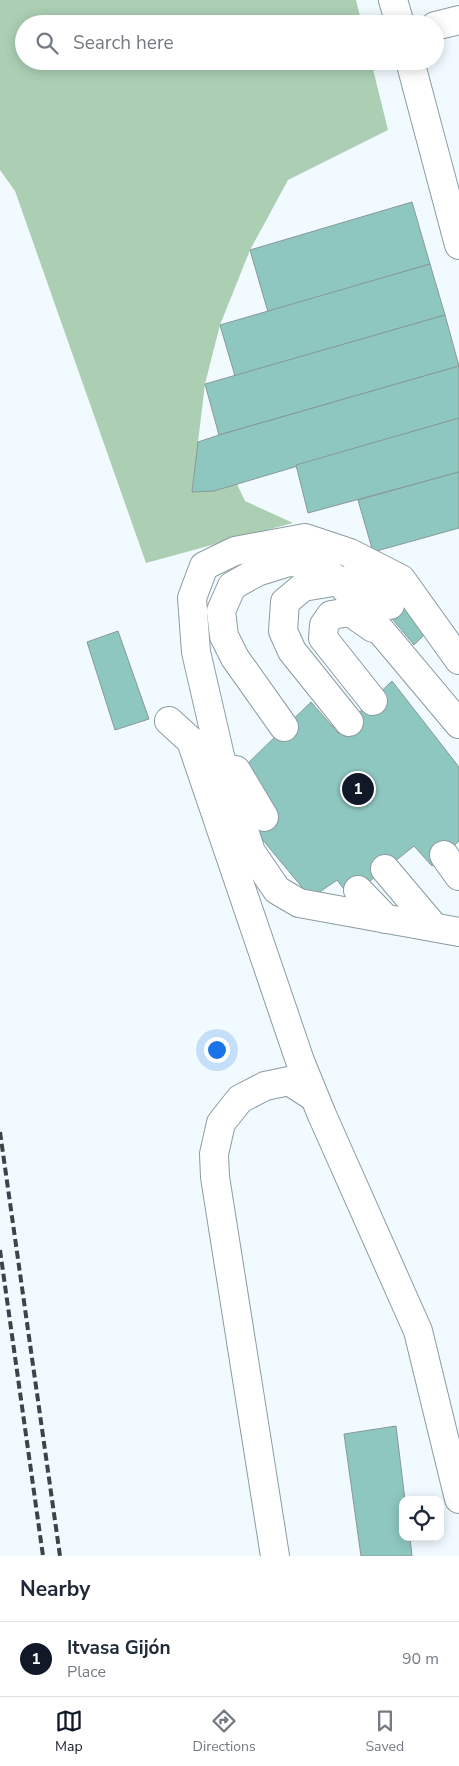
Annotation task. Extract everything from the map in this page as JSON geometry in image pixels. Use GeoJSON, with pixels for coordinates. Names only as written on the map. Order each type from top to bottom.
{"type":"FeatureCollection","features":[{"type":"Feature","properties":{"kind":"street"},"geometry":{"type":"LineString","coordinates":[[393,0],[397,15]]}},
{"type":"Feature","properties":{"kind":"street"},"geometry":{"type":"LineString","coordinates":[[444,24],[459,20]]}},
{"type":"Feature","properties":{"kind":"street"},"geometry":{"type":"LineString","coordinates":[[413,70],[450,180],[459,245]]}},
{"type":"Feature","properties":{"kind":"street"},"geometry":{"type":"LineString","coordinates":[[447,929],[299,903],[276,890],[251,852],[220,756],[196,652],[192,598],[204,566],[235,551],[305,538],[350,553],[401,579],[459,661]]}},
{"type":"Feature","properties":{"kind":"street"},"geometry":{"type":"LineString","coordinates":[[350,553],[390,605]]}},
{"type":"Feature","properties":{"kind":"street"},"geometry":{"type":"LineString","coordinates":[[284,727],[235,658],[224,636],[221,611],[232,586],[257,572],[289,562],[314,563],[339,580],[459,724]]}},
{"type":"Feature","properties":{"kind":"street"},"geometry":{"type":"LineString","coordinates":[[264,817],[235,769],[225,738],[212,671],[210,647],[211,597],[212,589],[228,575],[253,565],[282,564]]}},
{"type":"Feature","properties":{"kind":"street"},"geometry":{"type":"LineString","coordinates":[[339,580],[303,588],[285,602],[283,631],[292,651],[349,722]]}},
{"type":"Feature","properties":{"kind":"street"},"geometry":{"type":"LineString","coordinates":[[373,701],[323,638],[324,625],[331,615],[350,612],[385,635]]}},
{"type":"Feature","properties":{"kind":"street"},"geometry":{"type":"LineString","coordinates":[[421,638],[459,661]]}},
{"type":"Feature","properties":{"kind":"street"},"geometry":{"type":"LineString","coordinates":[[168,721],[191,741],[300,1061],[314,1097],[418,1331],[459,1500]]}},
{"type":"Feature","properties":{"kind":"street"},"geometry":{"type":"LineString","coordinates":[[385,869],[447,929]]}},
{"type":"Feature","properties":{"kind":"street"},"geometry":{"type":"LineString","coordinates":[[358,890],[386,919]]}},
{"type":"Feature","properties":{"kind":"street"},"geometry":{"type":"LineString","coordinates":[[275,1556],[215,1177],[214,1154],[221,1123],[240,1099],[265,1086],[289,1081],[314,1097]]}},
{"type":"Feature","properties":{"kind":"green space"},"geometry":{"type":"Polygon","coordinates":[[[0,0],[356,0],[360,15],[15,15],[15,70],[373,70],[388,130],[288,180],[250,250],[220,325],[205,384],[192,492],[237,484],[245,501],[293,523],[146,563],[15,191],[0,170],[0,0]]]}},
{"type":"Feature","properties":{"kind":"building"},"geometry":{"type":"Polygon","coordinates":[[[412,202],[430,264],[268,312],[250,250],[412,202]]]}},
{"type":"Feature","properties":{"kind":"building"},"geometry":{"type":"Polygon","coordinates":[[[430,264],[445,315],[235,376],[220,325],[430,264]]]}},
{"type":"Feature","properties":{"kind":"building"},"geometry":{"type":"Polygon","coordinates":[[[445,315],[459,366],[219,435],[205,384],[445,315]]]}},
{"type":"Feature","properties":{"kind":"building"},"geometry":{"type":"Polygon","coordinates":[[[459,366],[459,418],[214,491],[192,492],[198,442],[459,366]]]}},
{"type":"Feature","properties":{"kind":"building"},"geometry":{"type":"Polygon","coordinates":[[[459,418],[459,472],[308,513],[296,465],[459,418]]]}},
{"type":"Feature","properties":{"kind":"building"},"geometry":{"type":"Polygon","coordinates":[[[459,472],[459,528],[373,552],[358,500],[459,472]]]}},
{"type":"Feature","properties":{"kind":"building"},"geometry":{"type":"Polygon","coordinates":[[[401,596],[429,630],[414,645],[384,609],[401,596]]]}},
{"type":"Feature","properties":{"kind":"building"},"geometry":{"type":"Polygon","coordinates":[[[118,631],[149,719],[115,730],[87,642],[118,631]]]}},
{"type":"Feature","properties":{"kind":"building"},"geometry":{"type":"Polygon","coordinates":[[[392,681],[459,767],[459,841],[432,866],[414,846],[350,897],[337,880],[311,898],[252,827],[243,768],[311,702],[338,733],[392,681]]]}},
{"type":"Feature","properties":{"kind":"building"},"geometry":{"type":"Polygon","coordinates":[[[396,1426],[405,1496],[399,1496],[399,1541],[410,1541],[412,1556],[361,1556],[344,1434],[396,1426]]]}},
{"type":"Feature","properties":{"kind":"railway"},"geometry":{"type":"LineString","coordinates":[[0,1132],[60,1556]]}},
{"type":"Feature","properties":{"kind":"railway"},"geometry":{"type":"LineString","coordinates":[[0,1250],[43,1556]]}},
{"type":"Feature","properties":{"kind":"place","name":"Itvasa Gijón"},"geometry":{"type":"Point","coordinates":[358,789]}}]}
